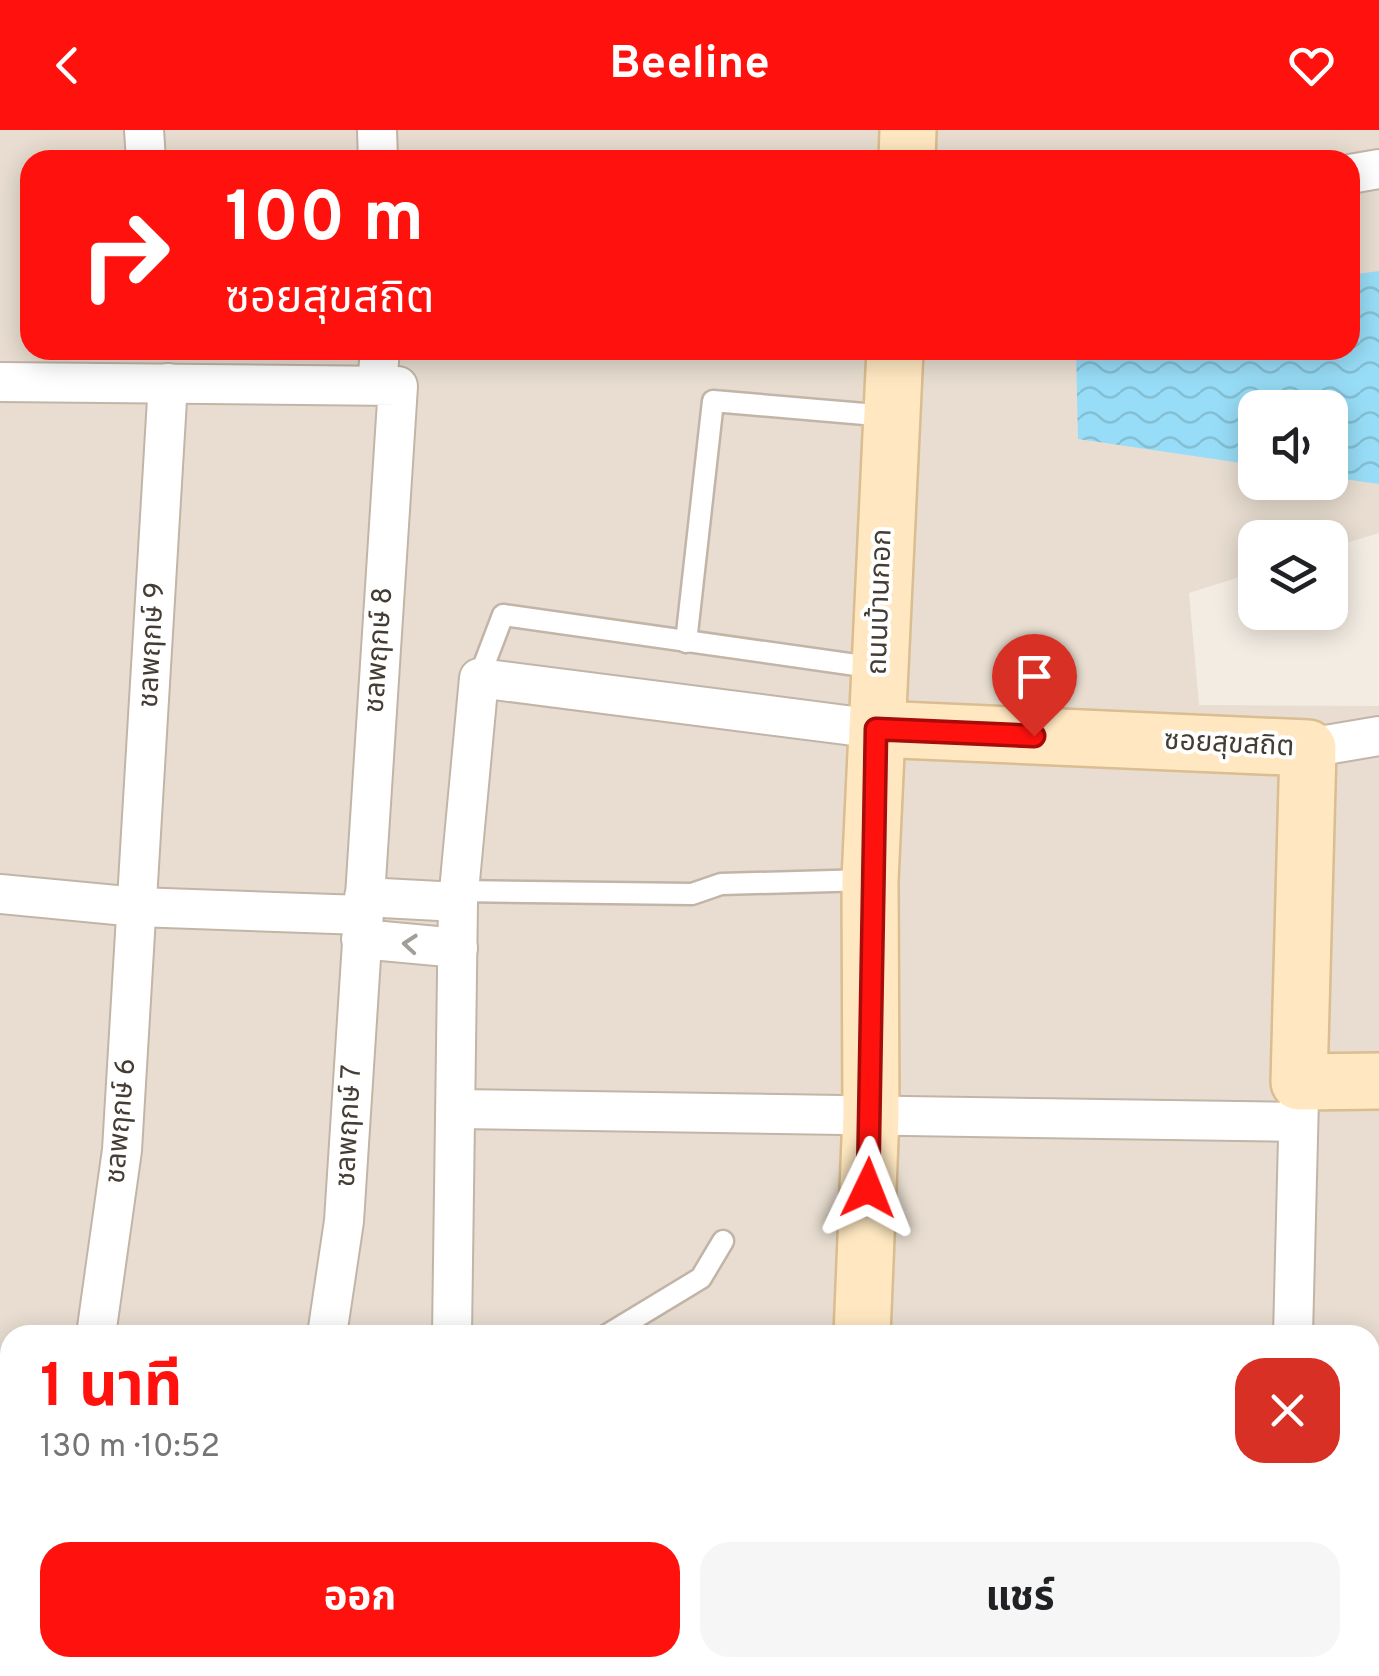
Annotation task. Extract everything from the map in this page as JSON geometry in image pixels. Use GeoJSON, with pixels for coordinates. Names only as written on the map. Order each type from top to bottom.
{"type":"FeatureCollection","features":[{"type":"Feature","properties":{"kind":"street","name":"ถนนบ้านกอก"},"geometry":{"type":"LineString","coordinates":[[862,1325],[870,1115],[870,880],[888,416],[894,360]]}},
{"type":"Feature","properties":{"kind":"street"},"geometry":{"type":"LineString","coordinates":[[0,382],[168,383],[385,374]]}},
{"type":"Feature","properties":{"kind":"street","name":"ชลพฤกษ์ 8"},"geometry":{"type":"LineString","coordinates":[[363,917],[385,374]]}},
{"type":"Feature","properties":{"kind":"street","name":"ชลพฤกษ์ 9"},"geometry":{"type":"LineString","coordinates":[[137,907],[168,383]]}},
{"type":"Feature","properties":{"kind":"street"},"geometry":{"type":"LineString","coordinates":[[452,1325],[458,897],[480,678],[876,729]]}},
{"type":"Feature","properties":{"kind":"street","name":"ซอยสุขสถิต"},"geometry":{"type":"LineString","coordinates":[[876,729],[1308,748],[1293,1325]]}},
{"type":"Feature","properties":{"kind":"street"},"geometry":{"type":"LineString","coordinates":[[1308,748],[1379,736]]}},
{"type":"Feature","properties":{"kind":"street"},"geometry":{"type":"LineString","coordinates":[[0,894],[137,907],[363,917],[458,897]]}},
{"type":"Feature","properties":{"kind":"street","name":"ชลพฤกษ์ 6"},"geometry":{"type":"LineString","coordinates":[[97,1325],[122,1150],[137,907]]}},
{"type":"Feature","properties":{"kind":"street"},"geometry":{"type":"LineString","coordinates":[[363,917],[458,948]]}},
{"type":"Feature","properties":{"kind":"street","name":"ชลพฤกษ์ 7"},"geometry":{"type":"LineString","coordinates":[[328,1325],[344,1221],[363,917]]}},
{"type":"Feature","properties":{"kind":"street"},"geometry":{"type":"LineString","coordinates":[[458,1108],[870,1115],[1299,1102],[1379,1081]]}},
{"type":"Feature","properties":{"kind":"lane"},"geometry":{"type":"LineString","coordinates":[[686,642],[713,400],[888,416]]}},
{"type":"Feature","properties":{"kind":"lane"},"geometry":{"type":"LineString","coordinates":[[480,678],[504,616],[879,668]]}},
{"type":"Feature","properties":{"kind":"lane"},"geometry":{"type":"LineString","coordinates":[[458,897],[692,894],[722,884],[870,880]]}},
{"type":"Feature","properties":{"kind":"lane"},"geometry":{"type":"LineString","coordinates":[[623,1325],[701,1278],[723,1241]]}},
{"type":"Feature","properties":{"kind":"shaded area"},"geometry":{"type":"Polygon","coordinates":[[[0,130],[1379,130],[1379,533],[1348,542],[1348,520],[1238,520],[1238,577],[1189,593],[1199,705],[1379,706],[1379,1325],[0,1325],[0,130]]]}},
{"type":"Feature","properties":{"kind":"water"},"geometry":{"type":"Polygon","coordinates":[[[1379,271],[1379,484],[1348,480],[1348,390],[1238,390],[1238,463],[1078,439],[1076,360],[1360,360],[1360,274],[1379,271]]]}},
{"type":"Feature","properties":{"kind":"route"},"geometry":{"type":"LineString","coordinates":[[868,1188],[870,880],[876,729],[1034,736]]}}]}
